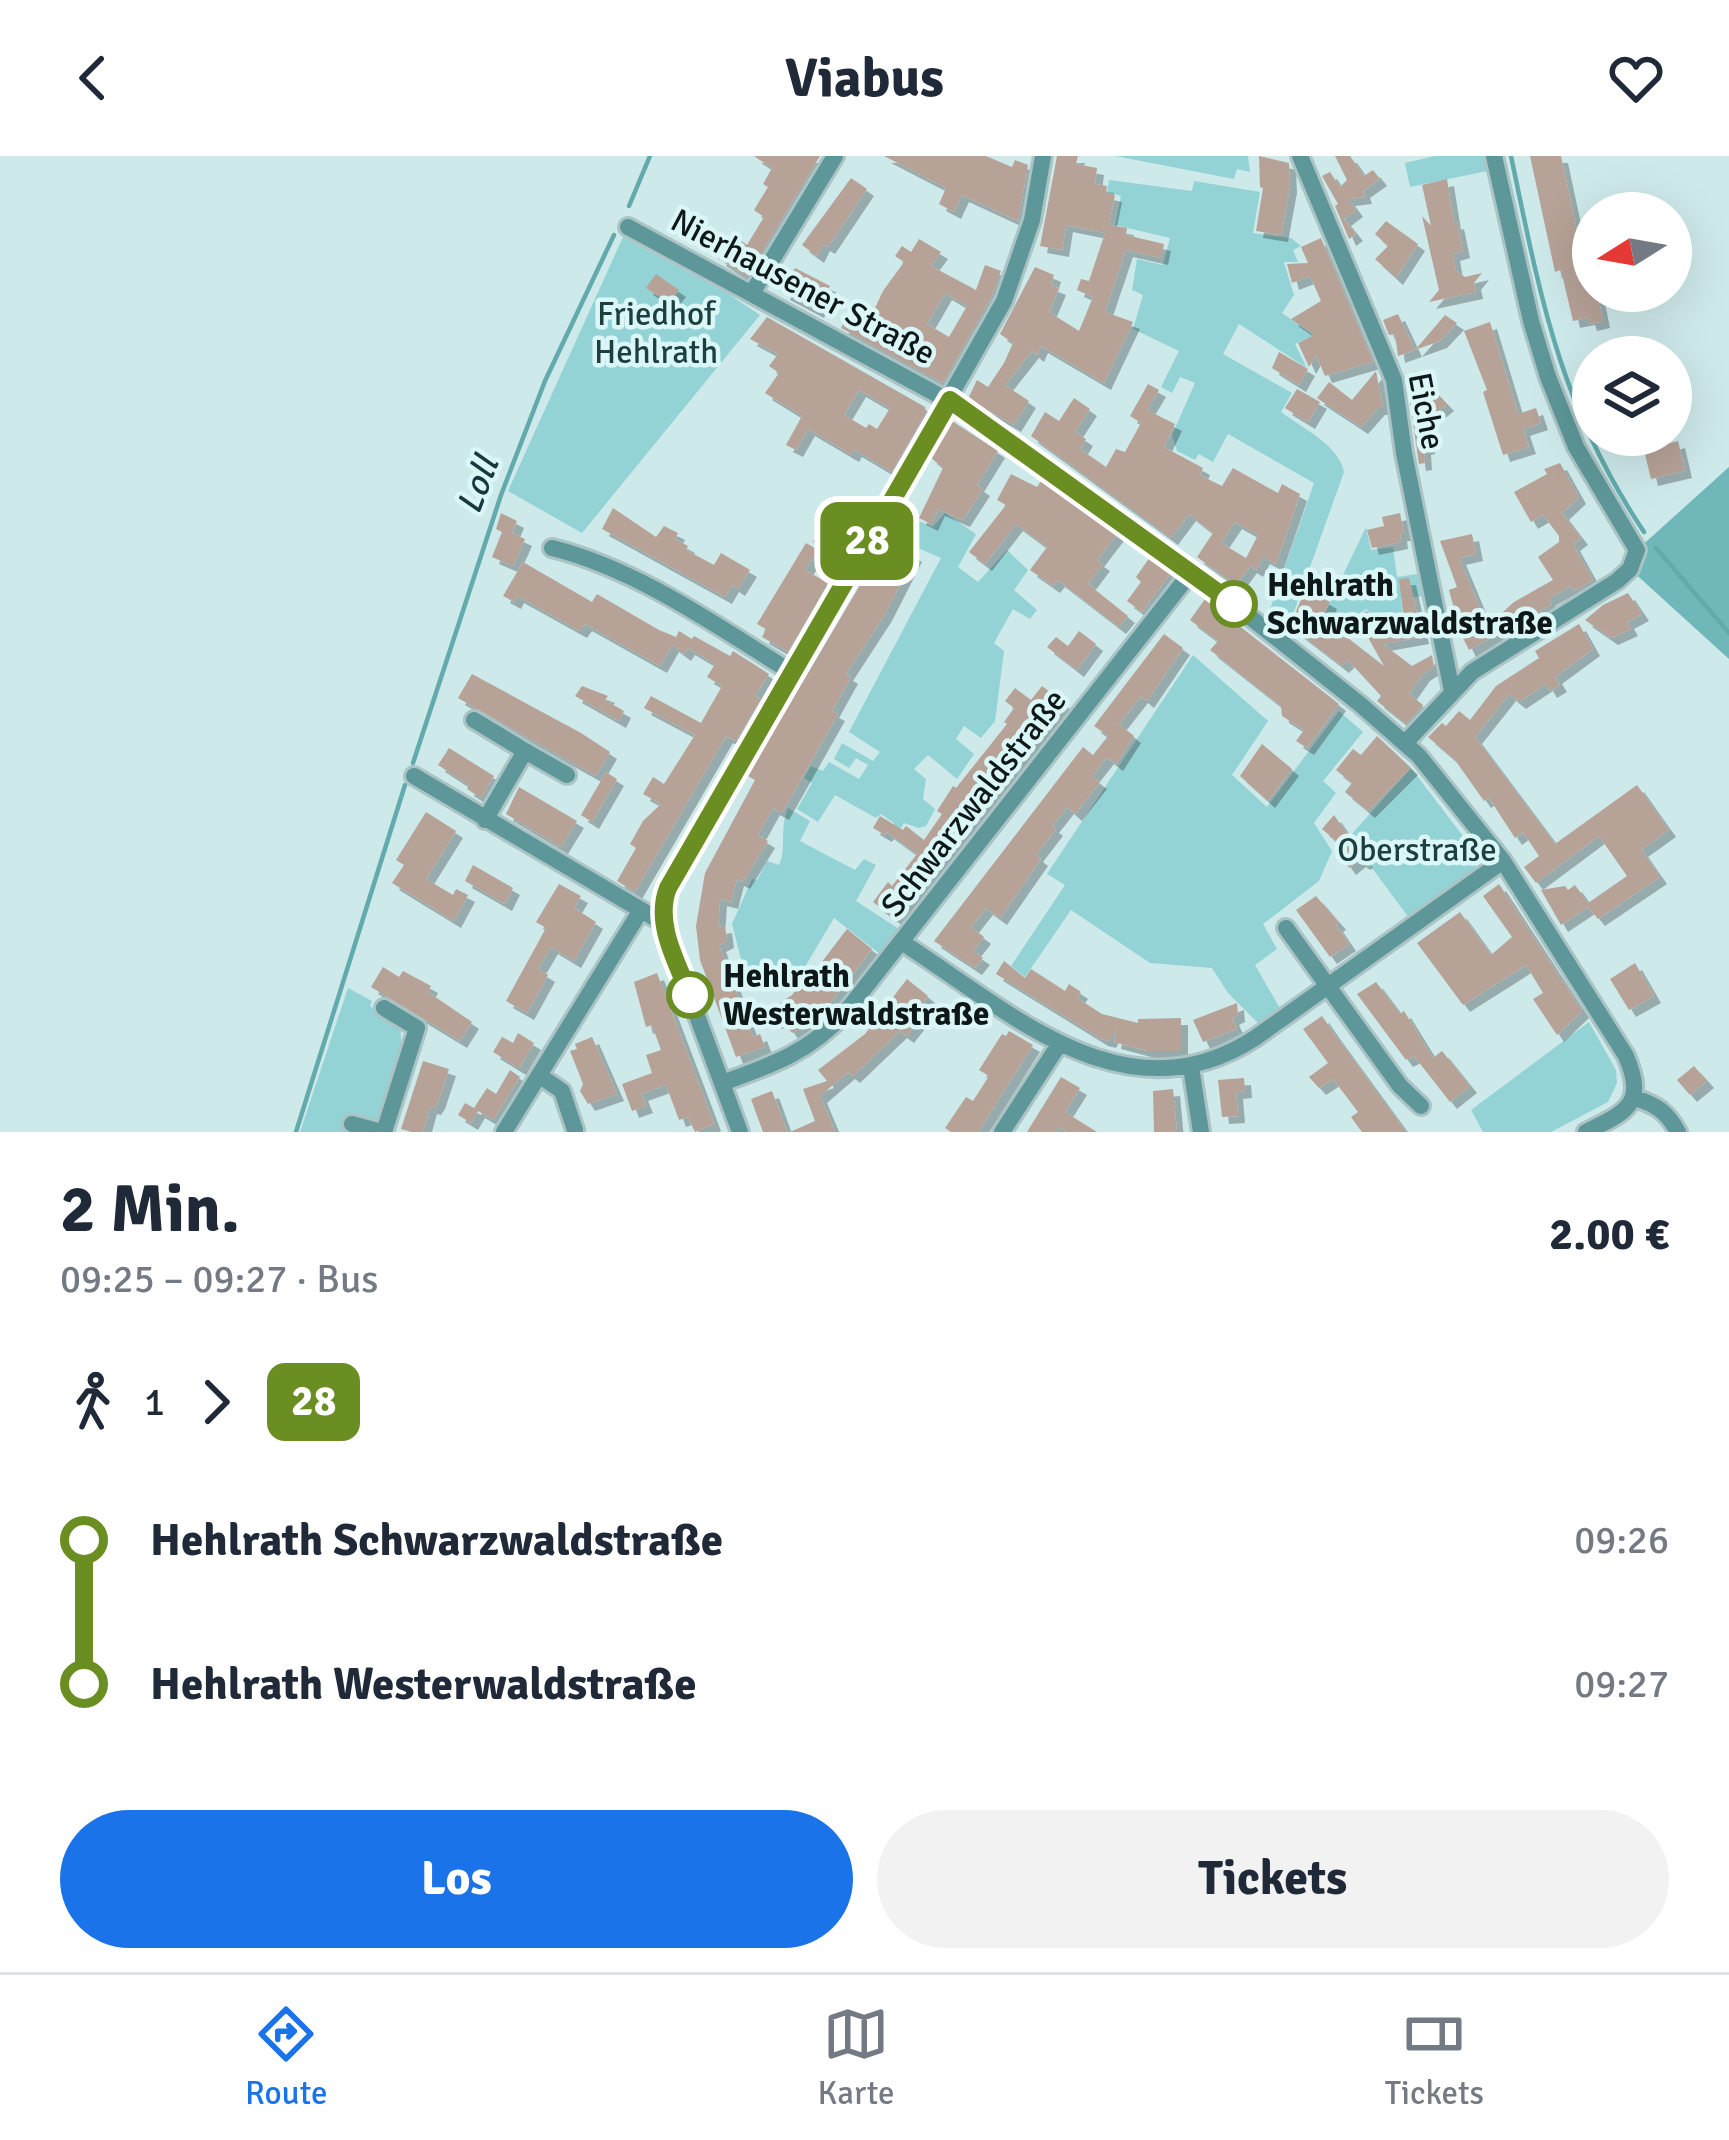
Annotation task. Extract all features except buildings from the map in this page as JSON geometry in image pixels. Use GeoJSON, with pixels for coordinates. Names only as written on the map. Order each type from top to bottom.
{"type":"FeatureCollection","features":[{"type":"Feature","properties":{"kind":"street"},"geometry":{"type":"LineString","coordinates":[[752,293],[835,156]]}},
{"type":"Feature","properties":{"kind":"street"},"geometry":{"type":"LineString","coordinates":[[740,1132],[664,925],[664,899],[1004,301],[1022,258],[1043,156]]}},
{"type":"Feature","properties":{"kind":"street","name":"Eiche"},"geometry":{"type":"LineString","coordinates":[[1300,156],[1394,380],[1403,453],[1452,691]]}},
{"type":"Feature","properties":{"kind":"street"},"geometry":{"type":"LineString","coordinates":[[1405,742],[1452,691],[1509,646],[1617,580],[1630,569],[1637,550],[1576,447],[1548,377],[1527,308],[1494,156]]}},
{"type":"Feature","properties":{"kind":"street","name":"Nierhausener Straße"},"geometry":{"type":"LineString","coordinates":[[628,227],[950,400]]}},
{"type":"Feature","properties":{"kind":"street"},"geometry":{"type":"LineString","coordinates":[[950,400],[1192,571],[1405,742],[1503,861],[1626,1056],[1637,1082],[1635,1098],[1627,1109],[1586,1132]]}},
{"type":"Feature","properties":{"kind":"street"},"geometry":{"type":"LineString","coordinates":[[552,548],[588,556],[791,671]]}},
{"type":"Feature","properties":{"kind":"street","name":"Schwarzwaldstraße"},"geometry":{"type":"LineString","coordinates":[[722,1083],[820,1039],[903,944],[1192,571]]}},
{"type":"Feature","properties":{"kind":"street"},"geometry":{"type":"LineString","coordinates":[[474,721],[567,775]]}},
{"type":"Feature","properties":{"kind":"street"},"geometry":{"type":"LineString","coordinates":[[485,820],[525,751]]}},
{"type":"Feature","properties":{"kind":"street"},"geometry":{"type":"LineString","coordinates":[[414,776],[664,925]]}},
{"type":"Feature","properties":{"kind":"street"},"geometry":{"type":"LineString","coordinates":[[903,944],[1060,1043],[1110,1064],[1154,1070],[1191,1067],[1236,1050],[1503,861]]}},
{"type":"Feature","properties":{"kind":"street"},"geometry":{"type":"LineString","coordinates":[[504,1132],[641,910]]}},
{"type":"Feature","properties":{"kind":"street"},"geometry":{"type":"LineString","coordinates":[[1286,928],[1400,1086],[1421,1106]]}},
{"type":"Feature","properties":{"kind":"street"},"geometry":{"type":"LineString","coordinates":[[352,1124],[382,1132],[417,1028],[384,1008]]}},
{"type":"Feature","properties":{"kind":"street"},"geometry":{"type":"LineString","coordinates":[[1001,1132],[1060,1043]]}},
{"type":"Feature","properties":{"kind":"street"},"geometry":{"type":"LineString","coordinates":[[1191,1067],[1201,1132]]}},
{"type":"Feature","properties":{"kind":"street"},"geometry":{"type":"LineString","coordinates":[[540,1076],[562,1091],[575,1130]]}},
{"type":"Feature","properties":{"kind":"street"},"geometry":{"type":"LineString","coordinates":[[1635,1098],[1668,1114],[1678,1132]]}},
{"type":"Feature","properties":{"kind":"green space"},"geometry":{"type":"Polygon","coordinates":[[[1115,156],[1248,156],[1250,172],[1237,169],[1234,179],[1115,156]]]}},
{"type":"Feature","properties":{"kind":"green space"},"geometry":{"type":"Polygon","coordinates":[[[1435,156],[1484,156],[1487,171],[1410,187],[1405,163],[1435,156]]]}},
{"type":"Feature","properties":{"kind":"green space"},"geometry":{"type":"Polygon","coordinates":[[[1109,180],[1192,191],[1194,181],[1260,192],[1253,233],[1291,238],[1301,246],[1293,250],[1298,262],[1284,262],[1294,295],[1282,313],[1314,335],[1295,344],[1307,368],[1239,324],[1223,354],[1292,393],[1281,412],[1327,445],[1344,472],[1290,623],[1269,612],[1314,483],[1228,434],[1213,462],[1177,451],[1172,435],[1195,383],[1180,377],[1172,393],[1161,387],[1179,351],[1133,329],[1143,295],[1132,290],[1137,259],[1163,265],[1170,238],[1115,225],[1121,196],[1107,192],[1109,180]]]}},
{"type":"Feature","properties":{"kind":"green space","name":"Friedhof Hehlrath"},"geometry":{"type":"Polygon","coordinates":[[[623,237],[760,315],[582,533],[508,491],[623,237]]]}},
{"type":"Feature","properties":{"kind":"green space"},"geometry":{"type":"Polygon","coordinates":[[[905,509],[933,527],[945,513],[976,534],[958,567],[978,582],[1007,550],[1028,570],[1014,590],[1037,610],[1030,619],[1013,609],[994,643],[1004,651],[995,721],[981,738],[964,726],[956,739],[974,754],[957,779],[928,755],[914,769],[926,779],[923,799],[935,809],[926,826],[904,823],[899,831],[881,814],[876,818],[835,795],[818,822],[797,809],[812,783],[804,778],[811,766],[823,771],[829,762],[859,779],[868,765],[856,758],[849,768],[834,759],[842,743],[873,761],[880,752],[849,732],[941,558],[890,536],[905,509]]]}},
{"type":"Feature","properties":{"kind":"green space"},"geometry":{"type":"Polygon","coordinates":[[[1366,527],[1371,550],[1393,547],[1397,577],[1417,574],[1422,596],[1401,599],[1403,618],[1375,625],[1367,609],[1354,616],[1360,629],[1355,633],[1342,623],[1321,650],[1311,642],[1366,527]]]}},
{"type":"Feature","properties":{"kind":"green space"},"geometry":{"type":"Polygon","coordinates":[[[1193,655],[1268,721],[1232,775],[1267,807],[1339,711],[1363,732],[1323,781],[1336,793],[1314,823],[1332,851],[1319,881],[1263,924],[1277,949],[1255,965],[1281,1010],[1260,1025],[1228,993],[1212,968],[1150,963],[1071,910],[1025,977],[1011,966],[1065,885],[1047,874],[1193,655]]]}},
{"type":"Feature","properties":{"kind":"green space","name":"Oberstraße"},"geometry":{"type":"Polygon","coordinates":[[[1411,768],[1479,857],[1475,869],[1409,918],[1349,837],[1411,768]]]}},
{"type":"Feature","properties":{"kind":"green space"},"geometry":{"type":"Polygon","coordinates":[[[788,808],[810,821],[800,841],[855,870],[864,859],[876,865],[856,901],[899,929],[880,954],[834,918],[793,987],[745,975],[732,924],[752,879],[757,880],[767,861],[779,865],[788,808]]]}},
{"type":"Feature","properties":{"kind":"green space"},"geometry":{"type":"Polygon","coordinates":[[[348,988],[400,1025],[402,1051],[380,1119],[355,1132],[300,1132],[348,988]]]}},
{"type":"Feature","properties":{"kind":"green space"},"geometry":{"type":"Polygon","coordinates":[[[1589,1022],[1616,1070],[1617,1083],[1608,1102],[1551,1132],[1483,1132],[1471,1110],[1589,1022]]]}},
{"type":"Feature","properties":{"kind":"shaded area"},"geometry":{"type":"Polygon","coordinates":[[[1729,467],[1729,659],[1630,569],[1637,550],[1729,467]]]}},
{"type":"Feature","properties":{"kind":"waterway","name":"Loll"},"geometry":{"type":"LineString","coordinates":[[629,206],[650,156]]}},
{"type":"Feature","properties":{"kind":"waterway","name":"Loll"},"geometry":{"type":"LineString","coordinates":[[1511,156],[1557,351],[1592,440],[1644,532]]}},
{"type":"Feature","properties":{"kind":"waterway","name":"Loll"},"geometry":{"type":"LineString","coordinates":[[413,763],[501,495],[545,381],[614,235]]}},
{"type":"Feature","properties":{"kind":"waterway","name":"Loll"},"geometry":{"type":"LineString","coordinates":[[1656,548],[1729,633]]}},
{"type":"Feature","properties":{"kind":"waterway","name":"Loll"},"geometry":{"type":"LineString","coordinates":[[296,1132],[405,785]]}},
{"type":"Feature","properties":{"kind":"bus line","name":"28"},"geometry":{"type":"LineString","coordinates":[[690,995],[664,925],[668,888],[950,400],[1234,604]]}},
{"type":"Feature","properties":{"kind":"place","name":"Hehlrath Schwarzwaldstraße"},"geometry":{"type":"Point","coordinates":[1234,604]}},
{"type":"Feature","properties":{"kind":"place","name":"Hehlrath Westerwaldstraße"},"geometry":{"type":"Point","coordinates":[690,995]}}]}
